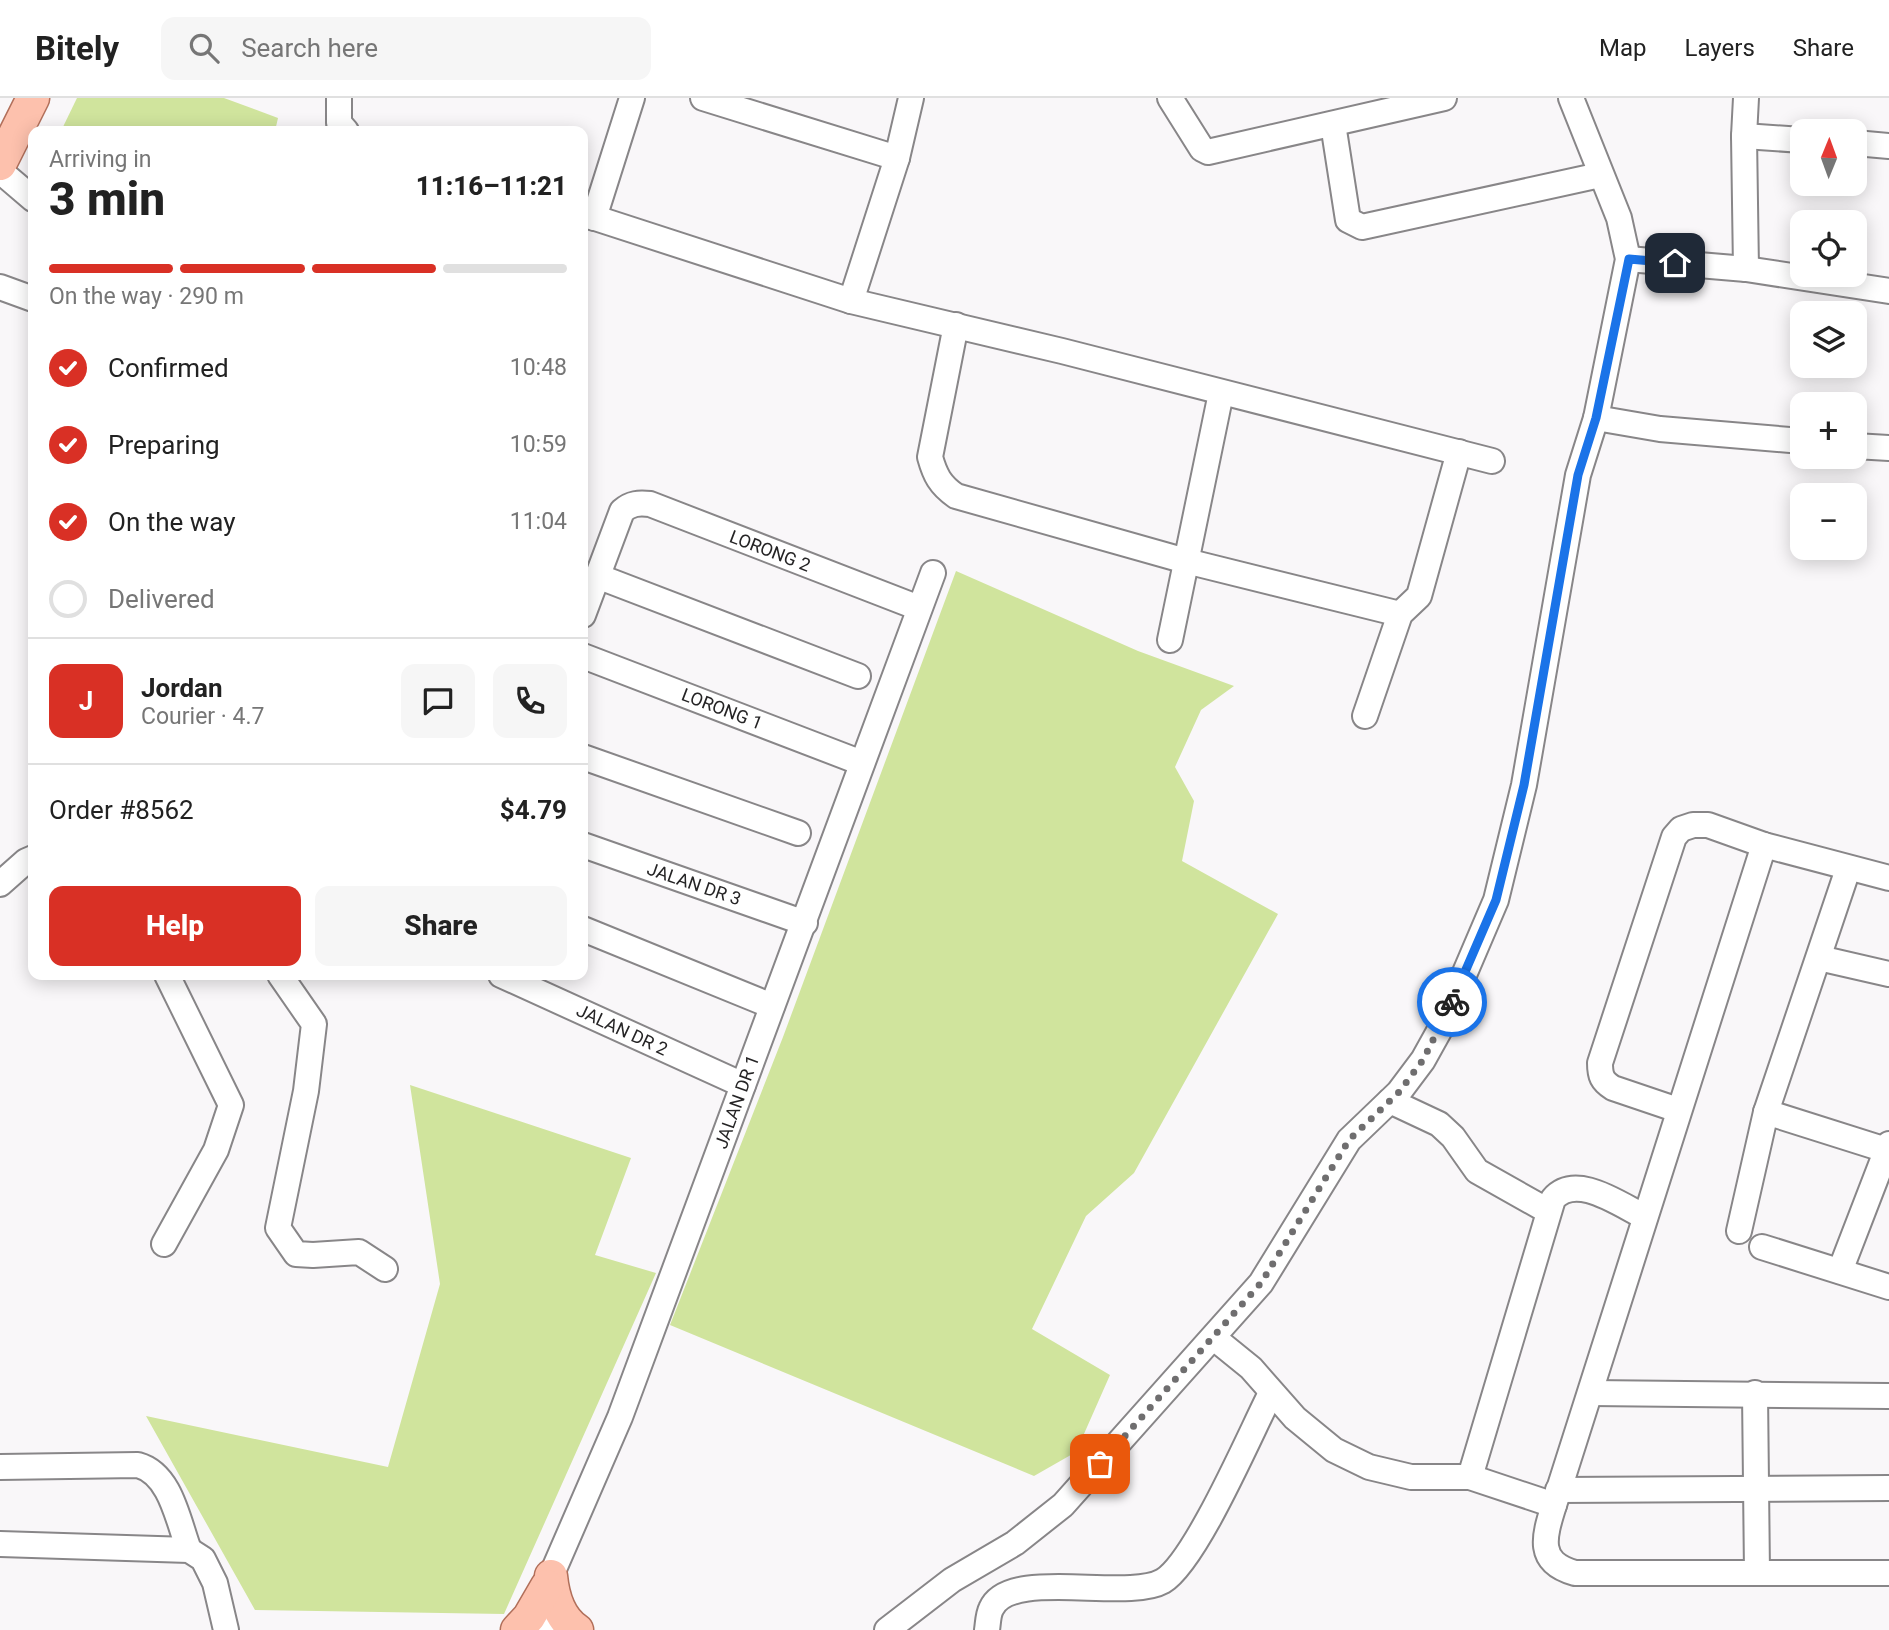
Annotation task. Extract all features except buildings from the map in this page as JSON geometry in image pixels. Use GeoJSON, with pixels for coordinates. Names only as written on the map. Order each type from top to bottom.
{"type":"FeatureCollection","features":[{"type":"Feature","properties":{"kind":"main road"},"geometry":{"type":"LineString","coordinates":[[0,164],[33,98]]}},
{"type":"Feature","properties":{"kind":"main road"},"geometry":{"type":"LineString","coordinates":[[517,1630],[529,1617],[549,1581]]}},
{"type":"Feature","properties":{"kind":"main road"},"geometry":{"type":"LineString","coordinates":[[549,1581],[560,1611],[577,1630]]}},
{"type":"Feature","properties":{"kind":"street"},"geometry":{"type":"LineString","coordinates":[[339,98],[339,123],[342,126]]}},
{"type":"Feature","properties":{"kind":"street"},"geometry":{"type":"LineString","coordinates":[[632,98],[589,216],[851,302],[956,325],[1492,461]]}},
{"type":"Feature","properties":{"kind":"street"},"geometry":{"type":"LineString","coordinates":[[703,98],[897,158]]}},
{"type":"Feature","properties":{"kind":"street"},"geometry":{"type":"LineString","coordinates":[[851,302],[897,158],[911,98]]}},
{"type":"Feature","properties":{"kind":"street"},"geometry":{"type":"LineString","coordinates":[[1170,98],[1202,149],[1208,152],[1444,98]]}},
{"type":"Feature","properties":{"kind":"street"},"geometry":{"type":"LineString","coordinates":[[887,1630],[952,1580],[1015,1543],[1063,1505],[1261,1283],[1349,1140],[1390,1101],[1423,1060],[1443,1024],[1496,900],[1524,785],[1578,475],[1596,418],[1629,259],[1619,218],[1571,98]]}},
{"type":"Feature","properties":{"kind":"street"},"geometry":{"type":"LineString","coordinates":[[1746,98],[1746,269]]}},
{"type":"Feature","properties":{"kind":"street"},"geometry":{"type":"LineString","coordinates":[[1333,124],[1348,220],[1362,227],[1600,175]]}},
{"type":"Feature","properties":{"kind":"street"},"geometry":{"type":"LineString","coordinates":[[1744,136],[1790,139]]}},
{"type":"Feature","properties":{"kind":"street"},"geometry":{"type":"LineString","coordinates":[[1867,144],[1889,146]]}},
{"type":"Feature","properties":{"kind":"street"},"geometry":{"type":"LineString","coordinates":[[0,171],[28,195]]}},
{"type":"Feature","properties":{"kind":"street"},"geometry":{"type":"LineString","coordinates":[[1629,259],[1746,269],[1889,291]]}},
{"type":"Feature","properties":{"kind":"street"},"geometry":{"type":"LineString","coordinates":[[0,287],[28,297]]}},
{"type":"Feature","properties":{"kind":"street"},"geometry":{"type":"LineString","coordinates":[[956,325],[930,457],[934,475],[943,488],[956,496],[1186,561],[1400,614]]}},
{"type":"Feature","properties":{"kind":"street"},"geometry":{"type":"LineString","coordinates":[[1170,640],[1221,393]]}},
{"type":"Feature","properties":{"kind":"street"},"geometry":{"type":"LineString","coordinates":[[1596,418],[1660,429],[1790,440]]}},
{"type":"Feature","properties":{"kind":"street"},"geometry":{"type":"LineString","coordinates":[[1867,447],[1889,449]]}},
{"type":"Feature","properties":{"kind":"street"},"geometry":{"type":"LineString","coordinates":[[1365,716],[1400,614],[1419,596],[1459,452]]}},
{"type":"Feature","properties":{"kind":"street","name":"LORONG 2"},"geometry":{"type":"LineString","coordinates":[[597,576],[622,511],[629,505],[650,504],[919,608]]}},
{"type":"Feature","properties":{"kind":"street","name":"JALAN DR 1"},"geometry":{"type":"LineString","coordinates":[[543,1630],[549,1581],[620,1418],[933,573]]}},
{"type":"Feature","properties":{"kind":"street"},"geometry":{"type":"LineString","coordinates":[[588,601],[597,576],[858,676]]}},
{"type":"Feature","properties":{"kind":"street","name":"LORONG 1"},"geometry":{"type":"LineString","coordinates":[[588,658],[862,762]]}},
{"type":"Feature","properties":{"kind":"street"},"geometry":{"type":"LineString","coordinates":[[588,759],[798,833]]}},
{"type":"Feature","properties":{"kind":"street"},"geometry":{"type":"LineString","coordinates":[[1678,1110],[1613,1088],[1605,1083],[1600,1075],[1600,1063],[1674,837],[1681,829],[1693,825],[1708,825],[1764,845],[1889,878]]}},
{"type":"Feature","properties":{"kind":"street"},"geometry":{"type":"LineString","coordinates":[[1764,845],[1556,1497],[1545,1542],[1548,1558],[1560,1569],[1593,1574],[1889,1573]]}},
{"type":"Feature","properties":{"kind":"street","name":"JALAN DR 3"},"geometry":{"type":"LineString","coordinates":[[588,847],[805,923]]}},
{"type":"Feature","properties":{"kind":"street"},"geometry":{"type":"LineString","coordinates":[[0,884],[28,860]]}},
{"type":"Feature","properties":{"kind":"street"},"geometry":{"type":"LineString","coordinates":[[1739,1231],[1766,1112],[1848,869]]}},
{"type":"Feature","properties":{"kind":"street"},"geometry":{"type":"LineString","coordinates":[[588,931],[772,1006]]}},
{"type":"Feature","properties":{"kind":"street"},"geometry":{"type":"LineString","coordinates":[[1819,958],[1889,974]]}},
{"type":"Feature","properties":{"kind":"street"},"geometry":{"type":"LineString","coordinates":[[164,1244],[216,1150],[231,1105],[169,980]]}},
{"type":"Feature","properties":{"kind":"street"},"geometry":{"type":"LineString","coordinates":[[283,980],[314,1024],[306,1091],[278,1228],[296,1254],[359,1252],[385,1269]]}},
{"type":"Feature","properties":{"kind":"street","name":"JALAN DR 2"},"geometry":{"type":"LineString","coordinates":[[512,980],[743,1085]]}},
{"type":"Feature","properties":{"kind":"street"},"geometry":{"type":"LineString","coordinates":[[1390,1101],[1438,1124],[1453,1137],[1477,1171],[1548,1211]]}},
{"type":"Feature","properties":{"kind":"street"},"geometry":{"type":"LineString","coordinates":[[1766,1112],[1888,1147],[1840,1272]]}},
{"type":"Feature","properties":{"kind":"street"},"geometry":{"type":"LineString","coordinates":[[1470,1477],[1553,1199],[1559,1191],[1570,1188],[1597,1194],[1645,1217]]}},
{"type":"Feature","properties":{"kind":"street"},"geometry":{"type":"LineString","coordinates":[[1762,1247],[1889,1287]]}},
{"type":"Feature","properties":{"kind":"street"},"geometry":{"type":"LineString","coordinates":[[1214,1338],[1251,1368],[1295,1418],[1334,1450],[1369,1467],[1411,1477],[1470,1477],[1556,1497],[1756,1488],[1889,1488]]}},
{"type":"Feature","properties":{"kind":"street"},"geometry":{"type":"LineString","coordinates":[[987,1630],[991,1608],[1005,1594],[1028,1588],[1130,1589],[1148,1587],[1164,1580],[1193,1548],[1270,1392]]}},
{"type":"Feature","properties":{"kind":"street"},"geometry":{"type":"LineString","coordinates":[[1591,1393],[1889,1396]]}},
{"type":"Feature","properties":{"kind":"street"},"geometry":{"type":"LineString","coordinates":[[1755,1393],[1757,1573]]}},
{"type":"Feature","properties":{"kind":"street"},"geometry":{"type":"LineString","coordinates":[[0,1467],[138,1465],[149,1468],[164,1483],[189,1550]]}},
{"type":"Feature","properties":{"kind":"street"},"geometry":{"type":"LineString","coordinates":[[0,1544],[189,1550],[204,1559],[215,1583],[226,1630]]}},
{"type":"Feature","properties":{"kind":"green space"},"geometry":{"type":"Polygon","coordinates":[[[77,98],[224,98],[278,118],[276,126],[63,126],[77,98]]]}},
{"type":"Feature","properties":{"kind":"green space"},"geometry":{"type":"Polygon","coordinates":[[[956,571],[1138,651],[1234,686],[1201,710],[1175,767],[1194,801],[1182,861],[1278,914],[1134,1173],[1086,1216],[1032,1329],[1110,1375],[1076,1452],[1034,1476],[670,1325],[783,1037],[956,571]]]}},
{"type":"Feature","properties":{"kind":"green space"},"geometry":{"type":"Polygon","coordinates":[[[410,1085],[631,1158],[595,1255],[656,1273],[504,1614],[255,1610],[146,1416],[388,1467],[440,1284],[410,1085]]]}},
{"type":"Feature","properties":{"kind":"way so far"},"geometry":{"type":"LineString","coordinates":[[1100,1464],[1261,1283],[1349,1140],[1399,1092],[1423,1060],[1452,1002]]}},
{"type":"Feature","properties":{"kind":"route"},"geometry":{"type":"LineString","coordinates":[[1452,1002],[1496,900],[1524,785],[1578,475],[1596,418],[1629,259],[1675,263]]}}]}
